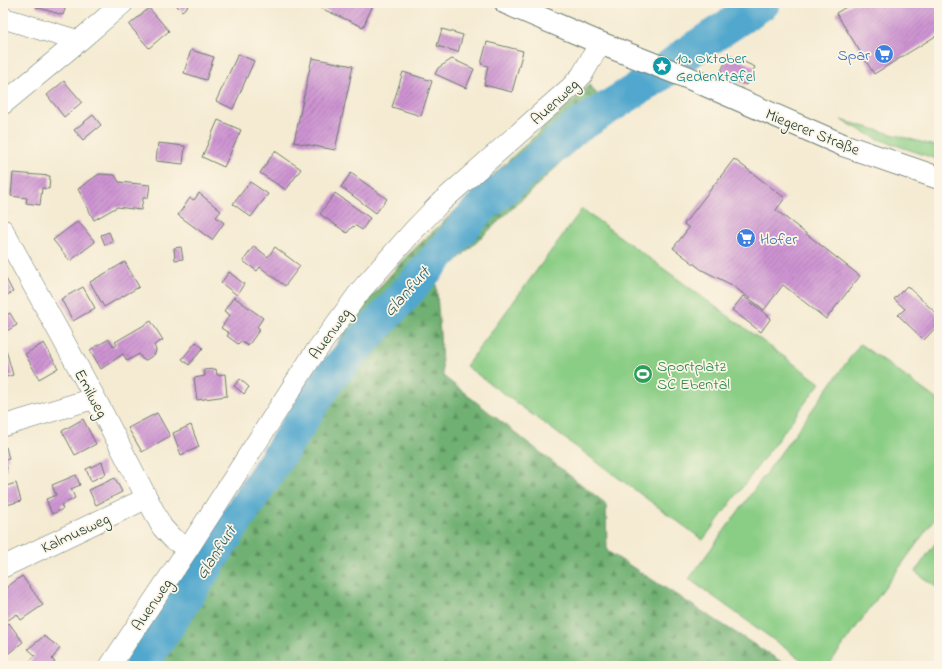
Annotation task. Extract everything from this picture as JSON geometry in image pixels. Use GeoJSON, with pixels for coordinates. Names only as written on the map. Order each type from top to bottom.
{"type":"FeatureCollection","features":[{"type":"Feature","properties":{"kind":"main road","name":"Miegerer Straße"},"geometry":{"type":"LineString","coordinates":[[506,3],[600,43],[689,78],[843,144],[939,178]]}},
{"type":"Feature","properties":{"kind":"street"},"geometry":{"type":"LineString","coordinates":[[3,104],[80,41],[123,3]]}},
{"type":"Feature","properties":{"kind":"street"},"geometry":{"type":"LineString","coordinates":[[3,18],[80,41]]}},
{"type":"Feature","properties":{"kind":"street","name":"Auenweg"},"geometry":{"type":"LineString","coordinates":[[110,666],[188,549],[311,358],[361,290],[440,203],[571,87],[582,74],[600,43]]}},
{"type":"Feature","properties":{"kind":"street","name":"Emilweg"},"geometry":{"type":"LineString","coordinates":[[5,238],[95,398],[162,527],[172,538],[188,549]]}},
{"type":"Feature","properties":{"kind":"street"},"geometry":{"type":"LineString","coordinates":[[3,426],[95,398]]}},
{"type":"Feature","properties":{"kind":"street","name":"Kalmusweg"},"geometry":{"type":"LineString","coordinates":[[3,566],[147,498]]}},
{"type":"Feature","properties":{"kind":"green space"},"geometry":{"type":"Polygon","coordinates":[[[589,85],[614,113],[436,280],[443,376],[606,504],[607,551],[788,666],[126,666],[358,312],[407,256],[589,85]]]}},
{"type":"Feature","properties":{"kind":"green space"},"geometry":{"type":"Polygon","coordinates":[[[841,120],[939,147],[939,160],[878,139],[841,120]]]}},
{"type":"Feature","properties":{"kind":"green space","name":"Sportplatz SC Ebental"},"geometry":{"type":"Polygon","coordinates":[[[582,209],[820,383],[703,540],[466,366],[582,209]]]}},
{"type":"Feature","properties":{"kind":"green space"},"geometry":{"type":"Polygon","coordinates":[[[860,344],[939,401],[939,513],[828,666],[810,666],[689,579],[860,344]]]}},
{"type":"Feature","properties":{"kind":"green space"},"geometry":{"type":"Polygon","coordinates":[[[939,538],[939,589],[915,572],[939,538]]]}},
{"type":"Feature","properties":{"kind":"building"},"geometry":{"type":"Polygon","coordinates":[[[37,3],[67,3],[63,15],[36,7],[37,3]]]}},
{"type":"Feature","properties":{"kind":"building"},"geometry":{"type":"Polygon","coordinates":[[[174,3],[185,3],[188,6],[182,11],[174,3]]]}},
{"type":"Feature","properties":{"kind":"building"},"geometry":{"type":"Polygon","coordinates":[[[309,3],[374,3],[363,27],[309,3]]]}},
{"type":"Feature","properties":{"kind":"building","name":"Spar"},"geometry":{"type":"Polygon","coordinates":[[[853,3],[939,3],[939,34],[874,74],[836,13],[853,3]]]}},
{"type":"Feature","properties":{"kind":"building"},"geometry":{"type":"Polygon","coordinates":[[[149,8],[169,31],[149,48],[129,25],[149,8]]]}},
{"type":"Feature","properties":{"kind":"building"},"geometry":{"type":"Polygon","coordinates":[[[442,29],[463,35],[458,52],[437,46],[442,29]]]}},
{"type":"Feature","properties":{"kind":"building"},"geometry":{"type":"Polygon","coordinates":[[[487,42],[523,51],[512,92],[484,85],[488,66],[481,64],[487,42]]]}},
{"type":"Feature","properties":{"kind":"building"},"geometry":{"type":"Polygon","coordinates":[[[191,50],[214,57],[206,80],[184,73],[191,50]]]}},
{"type":"Feature","properties":{"kind":"building"},"geometry":{"type":"Polygon","coordinates":[[[238,54],[254,61],[233,109],[216,101],[238,54]]]}},
{"type":"Feature","properties":{"kind":"building"},"geometry":{"type":"Polygon","coordinates":[[[729,55],[755,67],[746,85],[720,73],[729,55]]]}},
{"type":"Feature","properties":{"kind":"building"},"geometry":{"type":"Polygon","coordinates":[[[312,58],[353,66],[335,150],[294,142],[312,58]]]}},
{"type":"Feature","properties":{"kind":"building"},"geometry":{"type":"Polygon","coordinates":[[[452,59],[474,69],[466,88],[435,74],[438,68],[452,59]]]}},
{"type":"Feature","properties":{"kind":"building"},"geometry":{"type":"Polygon","coordinates":[[[403,72],[432,81],[421,116],[392,107],[403,72]]]}},
{"type":"Feature","properties":{"kind":"building"},"geometry":{"type":"Polygon","coordinates":[[[64,81],[82,102],[64,117],[47,95],[64,81]]]}},
{"type":"Feature","properties":{"kind":"building"},"geometry":{"type":"Polygon","coordinates":[[[93,115],[101,125],[83,140],[74,130],[93,115]]]}},
{"type":"Feature","properties":{"kind":"building"},"geometry":{"type":"Polygon","coordinates":[[[218,120],[241,130],[224,167],[202,157],[218,120]]]}},
{"type":"Feature","properties":{"kind":"building"},"geometry":{"type":"Polygon","coordinates":[[[158,143],[185,146],[183,164],[156,161],[158,143]]]}},
{"type":"Feature","properties":{"kind":"building"},"geometry":{"type":"Polygon","coordinates":[[[275,151],[301,169],[286,190],[260,173],[275,151]]]}},
{"type":"Feature","properties":{"kind":"building","name":"Hofer"},"geometry":{"type":"Polygon","coordinates":[[[734,159],[785,198],[776,210],[860,276],[826,319],[783,285],[764,310],[732,285],[702,270],[673,248],[689,228],[684,224],[734,159]]]}},
{"type":"Feature","properties":{"kind":"building"},"geometry":{"type":"Polygon","coordinates":[[[13,173],[50,176],[49,189],[42,188],[40,205],[26,203],[27,198],[11,196],[13,173]]]}},
{"type":"Feature","properties":{"kind":"building"},"geometry":{"type":"Polygon","coordinates":[[[351,173],[387,199],[376,213],[341,187],[351,173]]]}},
{"type":"Feature","properties":{"kind":"building"},"geometry":{"type":"Polygon","coordinates":[[[99,174],[115,175],[119,182],[150,185],[148,198],[143,198],[141,210],[117,207],[94,220],[78,189],[99,174]]]}},
{"type":"Feature","properties":{"kind":"building"},"geometry":{"type":"Polygon","coordinates":[[[250,182],[268,194],[251,217],[233,204],[250,182]]]}},
{"type":"Feature","properties":{"kind":"building"},"geometry":{"type":"Polygon","coordinates":[[[199,193],[221,211],[216,217],[224,223],[212,240],[178,215],[190,198],[194,200],[199,193]]]}},
{"type":"Feature","properties":{"kind":"building"},"geometry":{"type":"Polygon","coordinates":[[[335,193],[370,218],[362,230],[356,226],[352,227],[347,233],[320,214],[335,193]]]}},
{"type":"Feature","properties":{"kind":"building"},"geometry":{"type":"Polygon","coordinates":[[[78,221],[95,242],[70,261],[53,240],[78,221]]]}},
{"type":"Feature","properties":{"kind":"building"},"geometry":{"type":"Polygon","coordinates":[[[109,232],[113,242],[105,245],[101,235],[109,232]]]}},
{"type":"Feature","properties":{"kind":"building"},"geometry":{"type":"Polygon","coordinates":[[[254,246],[268,257],[275,247],[300,266],[285,286],[260,267],[257,271],[243,261],[254,246]]]}},
{"type":"Feature","properties":{"kind":"building"},"geometry":{"type":"Polygon","coordinates":[[[181,247],[183,259],[175,260],[174,248],[181,247]]]}},
{"type":"Feature","properties":{"kind":"building"},"geometry":{"type":"Polygon","coordinates":[[[125,262],[139,287],[104,307],[90,282],[125,262]]]}},
{"type":"Feature","properties":{"kind":"building"},"geometry":{"type":"Polygon","coordinates":[[[229,272],[244,284],[237,295],[221,283],[229,272]]]}},
{"type":"Feature","properties":{"kind":"building"},"geometry":{"type":"Polygon","coordinates":[[[3,273],[13,292],[3,297],[3,273]]]}},
{"type":"Feature","properties":{"kind":"building"},"geometry":{"type":"Polygon","coordinates":[[[907,286],[939,316],[939,324],[924,340],[898,315],[905,309],[894,299],[907,286]]]}},
{"type":"Feature","properties":{"kind":"building"},"geometry":{"type":"Polygon","coordinates":[[[83,287],[95,308],[73,321],[61,299],[83,287]]]}},
{"type":"Feature","properties":{"kind":"building"},"geometry":{"type":"Polygon","coordinates":[[[743,296],[771,318],[761,332],[732,310],[743,296]]]}},
{"type":"Feature","properties":{"kind":"building"},"geometry":{"type":"Polygon","coordinates":[[[234,297],[263,318],[257,327],[260,329],[248,346],[241,341],[238,344],[227,336],[229,333],[221,328],[230,315],[224,311],[234,297]]]}},
{"type":"Feature","properties":{"kind":"building"},"geometry":{"type":"Polygon","coordinates":[[[10,313],[17,325],[5,332],[3,330],[3,317],[10,313]]]}},
{"type":"Feature","properties":{"kind":"building"},"geometry":{"type":"Polygon","coordinates":[[[151,321],[163,340],[154,345],[156,350],[155,354],[146,360],[142,359],[139,354],[127,361],[123,354],[101,369],[90,350],[109,339],[114,347],[117,345],[115,342],[151,321]]]}},
{"type":"Feature","properties":{"kind":"building"},"geometry":{"type":"Polygon","coordinates":[[[196,342],[203,348],[189,365],[182,359],[196,342]]]}},
{"type":"Feature","properties":{"kind":"building"},"geometry":{"type":"Polygon","coordinates":[[[44,343],[58,368],[39,379],[25,354],[44,343]]]}},
{"type":"Feature","properties":{"kind":"building"},"geometry":{"type":"Polygon","coordinates":[[[6,350],[13,375],[3,378],[3,351],[6,350]]]}},
{"type":"Feature","properties":{"kind":"building"},"geometry":{"type":"Polygon","coordinates":[[[216,369],[217,375],[225,374],[227,396],[197,400],[194,378],[205,376],[204,370],[216,369]]]}},
{"type":"Feature","properties":{"kind":"building"},"geometry":{"type":"Polygon","coordinates":[[[240,379],[249,387],[244,394],[234,386],[240,379]]]}},
{"type":"Feature","properties":{"kind":"building"},"geometry":{"type":"Polygon","coordinates":[[[157,413],[170,436],[142,452],[128,428],[157,413]]]}},
{"type":"Feature","properties":{"kind":"building"},"geometry":{"type":"Polygon","coordinates":[[[83,419],[96,444],[75,455],[62,431],[83,419]]]}},
{"type":"Feature","properties":{"kind":"building"},"geometry":{"type":"Polygon","coordinates":[[[191,425],[199,447],[181,455],[173,433],[191,425]]]}},
{"type":"Feature","properties":{"kind":"building"},"geometry":{"type":"Polygon","coordinates":[[[6,447],[9,459],[5,460],[7,469],[3,470],[3,448],[6,447]]]}},
{"type":"Feature","properties":{"kind":"building"},"geometry":{"type":"Polygon","coordinates":[[[102,462],[106,474],[91,481],[86,469],[102,462]]]}},
{"type":"Feature","properties":{"kind":"building"},"geometry":{"type":"Polygon","coordinates":[[[76,475],[80,485],[71,489],[75,498],[61,505],[63,509],[52,514],[46,499],[56,495],[52,485],[76,475]]]}},
{"type":"Feature","properties":{"kind":"building"},"geometry":{"type":"Polygon","coordinates":[[[115,478],[122,492],[96,505],[89,490],[115,478]]]}},
{"type":"Feature","properties":{"kind":"building"},"geometry":{"type":"Polygon","coordinates":[[[16,483],[21,501],[3,506],[3,487],[16,483]]]}},
{"type":"Feature","properties":{"kind":"building"},"geometry":{"type":"Polygon","coordinates":[[[22,576],[43,605],[21,620],[17,614],[8,620],[3,613],[3,590],[22,576]]]}},
{"type":"Feature","properties":{"kind":"building"},"geometry":{"type":"Polygon","coordinates":[[[9,623],[23,642],[5,656],[3,652],[3,628],[9,623]]]}},
{"type":"Feature","properties":{"kind":"building"},"geometry":{"type":"Polygon","coordinates":[[[44,636],[60,648],[52,659],[55,666],[26,666],[35,655],[28,649],[44,636]]]}},
{"type":"Feature","properties":{"kind":"waterway","name":"Glanfurt"},"geometry":{"type":"LineString","coordinates":[[141,666],[330,377],[416,282],[478,210],[574,129],[655,78],[687,53],[763,3]]}},
{"type":"Feature","properties":{"kind":"place","name":"Spar"},"geometry":{"type":"Point","coordinates":[884,54]}},
{"type":"Feature","properties":{"kind":"place","name":"10. Oktober Gedenktafel"},"geometry":{"type":"Point","coordinates":[662,66]}},
{"type":"Feature","properties":{"kind":"place","name":"Hofer"},"geometry":{"type":"Point","coordinates":[746,238]}},
{"type":"Feature","properties":{"kind":"place","name":"Sportplatz SC Ebental"},"geometry":{"type":"Point","coordinates":[643,374]}}]}
